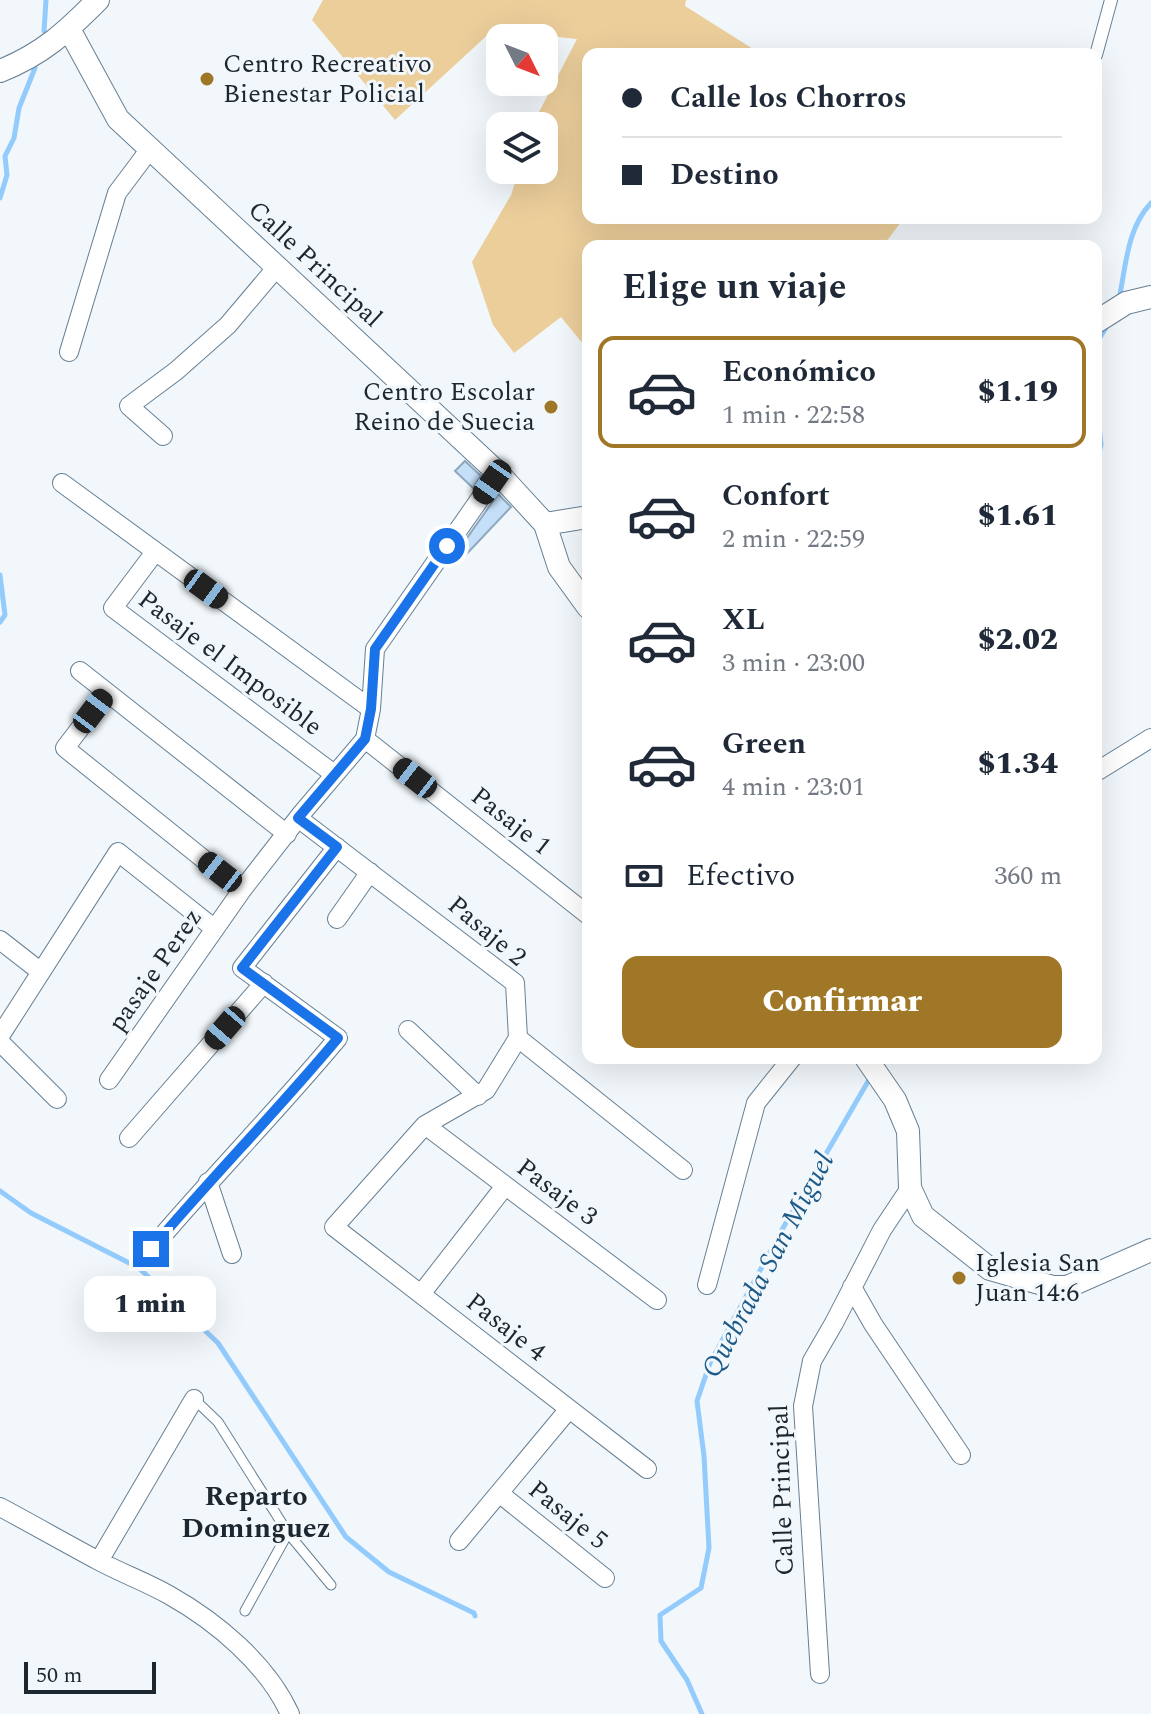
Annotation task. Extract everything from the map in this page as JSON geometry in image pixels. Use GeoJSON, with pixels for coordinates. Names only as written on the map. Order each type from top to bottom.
{"type":"FeatureCollection","features":[{"type":"Feature","properties":{"kind":"street"},"geometry":{"type":"LineString","coordinates":[[0,71],[29,59],[69,29],[98,0]]}},
{"type":"Feature","properties":{"kind":"street"},"geometry":{"type":"LineString","coordinates":[[1098,48],[1111,0]]}},
{"type":"Feature","properties":{"kind":"street","name":"Calle Principal"},"geometry":{"type":"LineString","coordinates":[[69,29],[118,119],[498,473],[545,524]]}},
{"type":"Feature","properties":{"kind":"street"},"geometry":{"type":"LineString","coordinates":[[69,352],[117,193],[150,149]]}},
{"type":"Feature","properties":{"kind":"street"},"geometry":{"type":"LineString","coordinates":[[163,436],[129,406],[176,371],[228,325],[277,267]]}},
{"type":"Feature","properties":{"kind":"street"},"geometry":{"type":"LineString","coordinates":[[1102,318],[1126,303],[1151,297]]}},
{"type":"Feature","properties":{"kind":"street"},"geometry":{"type":"LineString","coordinates":[[365,739],[371,709],[375,649],[498,473]]}},
{"type":"Feature","properties":{"kind":"street"},"geometry":{"type":"LineString","coordinates":[[62,483],[371,709]]}},
{"type":"Feature","properties":{"kind":"street"},"geometry":{"type":"LineString","coordinates":[[582,518],[545,524],[559,567],[582,599]]}},
{"type":"Feature","properties":{"kind":"street","name":"Pasaje el Imposible"},"geometry":{"type":"LineString","coordinates":[[155,552],[113,608],[334,774]]}},
{"type":"Feature","properties":{"kind":"street"},"geometry":{"type":"LineString","coordinates":[[80,671],[287,834]]}},
{"type":"Feature","properties":{"kind":"street"},"geometry":{"type":"LineString","coordinates":[[107,693],[65,748],[242,890]]}},
{"type":"Feature","properties":{"kind":"street"},"geometry":{"type":"LineString","coordinates":[[1102,768],[1151,738]]}},
{"type":"Feature","properties":{"kind":"street","name":"pasaje Perez"},"geometry":{"type":"LineString","coordinates":[[109,1080],[242,890],[365,739]]}},
{"type":"Feature","properties":{"kind":"street","name":"Pasaje 1"},"geometry":{"type":"LineString","coordinates":[[365,739],[582,910]]}},
{"type":"Feature","properties":{"kind":"street","name":"Pasaje 2"},"geometry":{"type":"LineString","coordinates":[[298,818],[515,983],[518,1038]]}},
{"type":"Feature","properties":{"kind":"street"},"geometry":{"type":"LineString","coordinates":[[151,1249],[208,1182],[280,1108],[338,1038],[242,968],[337,847]]}},
{"type":"Feature","properties":{"kind":"street"},"geometry":{"type":"LineString","coordinates":[[57,1099],[0,1039],[118,852],[215,929]]}},
{"type":"Feature","properties":{"kind":"street"},"geometry":{"type":"LineString","coordinates":[[337,919],[370,872]]}},
{"type":"Feature","properties":{"kind":"street"},"geometry":{"type":"LineString","coordinates":[[0,940],[41,972]]}},
{"type":"Feature","properties":{"kind":"street"},"geometry":{"type":"LineString","coordinates":[[129,1138],[264,983]]}},
{"type":"Feature","properties":{"kind":"street"},"geometry":{"type":"LineString","coordinates":[[408,1030],[478,1096]]}},
{"type":"Feature","properties":{"kind":"street"},"geometry":{"type":"LineString","coordinates":[[425,1125],[486,1090],[518,1038],[683,1170]]}},
{"type":"Feature","properties":{"kind":"street"},"geometry":{"type":"LineString","coordinates":[[707,1285],[756,1103],[787,1064]]}},
{"type":"Feature","properties":{"kind":"street"},"geometry":{"type":"LineString","coordinates":[[870,1064],[895,1100],[908,1131],[910,1188],[923,1216],[982,1265],[1053,1287],[1067,1287],[1151,1250]]}},
{"type":"Feature","properties":{"kind":"street","name":"Pasaje 3"},"geometry":{"type":"LineString","coordinates":[[425,1125],[657,1300]]}},
{"type":"Feature","properties":{"kind":"street","name":"Pasaje 4"},"geometry":{"type":"LineString","coordinates":[[425,1125],[334,1227],[647,1469]]}},
{"type":"Feature","properties":{"kind":"street"},"geometry":{"type":"LineString","coordinates":[[208,1182],[232,1254]]}},
{"type":"Feature","properties":{"kind":"street"},"geometry":{"type":"LineString","coordinates":[[421,1294],[505,1186]]}},
{"type":"Feature","properties":{"kind":"street","name":"Calle Principal"},"geometry":{"type":"LineString","coordinates":[[820,1674],[803,1406],[812,1361],[882,1230],[910,1188]]}},
{"type":"Feature","properties":{"kind":"street"},"geometry":{"type":"LineString","coordinates":[[852,1287],[873,1324],[961,1455]]}},
{"type":"Feature","properties":{"kind":"street"},"geometry":{"type":"LineString","coordinates":[[99,1561],[194,1399]]}},
{"type":"Feature","properties":{"kind":"street"},"geometry":{"type":"LineString","coordinates":[[459,1541],[569,1409]]}},
{"type":"Feature","properties":{"kind":"street","name":"Pasaje 5"},"geometry":{"type":"LineString","coordinates":[[499,1493],[605,1578]]}},
{"type":"Feature","properties":{"kind":"street"},"geometry":{"type":"LineString","coordinates":[[0,1507],[99,1561],[170,1595],[216,1627],[282,1695],[290,1714]]}},
{"type":"Feature","properties":{"kind":"lane"},"geometry":{"type":"LineString","coordinates":[[194,1399],[213,1415],[288,1533],[331,1585]]}},
{"type":"Feature","properties":{"kind":"lane"},"geometry":{"type":"LineString","coordinates":[[245,1611],[288,1533]]}},
{"type":"Feature","properties":{"kind":"shaded area"},"geometry":{"type":"Polygon","coordinates":[[[323,0],[686,0],[685,6],[752,48],[582,48],[582,224],[900,224],[888,240],[582,240],[582,343],[561,317],[514,353],[493,325],[472,262],[515,184],[558,184],[558,112],[539,112],[547,96],[558,96],[558,76],[577,39],[558,37],[558,24],[486,24],[486,36],[395,120],[312,20],[323,0]]]}},
{"type":"Feature","properties":{"kind":"building"},"geometry":{"type":"Polygon","coordinates":[[[465,461],[481,476],[473,488],[455,471],[465,461]]]}},
{"type":"Feature","properties":{"kind":"building"},"geometry":{"type":"Polygon","coordinates":[[[498,494],[511,507],[460,561],[455,555],[498,494]]]}},
{"type":"Feature","properties":{"kind":"waterway"},"geometry":{"type":"LineString","coordinates":[[44,31],[46,0]]}},
{"type":"Feature","properties":{"kind":"waterway"},"geometry":{"type":"LineString","coordinates":[[0,198],[7,175],[5,156],[14,138],[19,108],[35,68]]}},
{"type":"Feature","properties":{"kind":"waterway","name":"Quebrada San Miguel"},"geometry":{"type":"LineString","coordinates":[[1119,299],[1132,236],[1151,203]]}},
{"type":"Feature","properties":{"kind":"waterway","name":"Quebrada San Miguel"},"geometry":{"type":"LineString","coordinates":[[1102,334],[1107,326]]}},
{"type":"Feature","properties":{"kind":"waterway"},"geometry":{"type":"LineString","coordinates":[[0,575],[5,615],[0,622]]}},
{"type":"Feature","properties":{"kind":"waterway","name":"Quebrada San Miguel"},"geometry":{"type":"LineString","coordinates":[[702,1714],[687,1680],[661,1641],[660,1615],[701,1588],[709,1548],[704,1456],[697,1401],[710,1363],[783,1228],[870,1078]]}},
{"type":"Feature","properties":{"kind":"waterway"},"geometry":{"type":"LineString","coordinates":[[0,1191],[31,1213],[139,1268],[218,1343],[346,1537],[389,1572],[475,1616]]}},
{"type":"Feature","properties":{"kind":"place","name":"Centro Recreativo Bienestar Policial"},"geometry":{"type":"Point","coordinates":[207,79]}},
{"type":"Feature","properties":{"kind":"place","name":"Centro Escolar Reino de Suecia"},"geometry":{"type":"Point","coordinates":[551,407]}},
{"type":"Feature","properties":{"kind":"place","name":"Iglesia San Juan 14:6"},"geometry":{"type":"Point","coordinates":[959,1278]}},
{"type":"Feature","properties":{"kind":"district","name":"Reparto Dominguez"},"geometry":{"type":"Point","coordinates":[256,1512]}},
{"type":"Feature","properties":{"kind":"route"},"geometry":{"type":"LineString","coordinates":[[151,1249],[208,1182],[280,1108],[338,1038],[242,968],[337,847],[298,818],[365,739],[371,709],[375,649],[447,546]]}}]}
